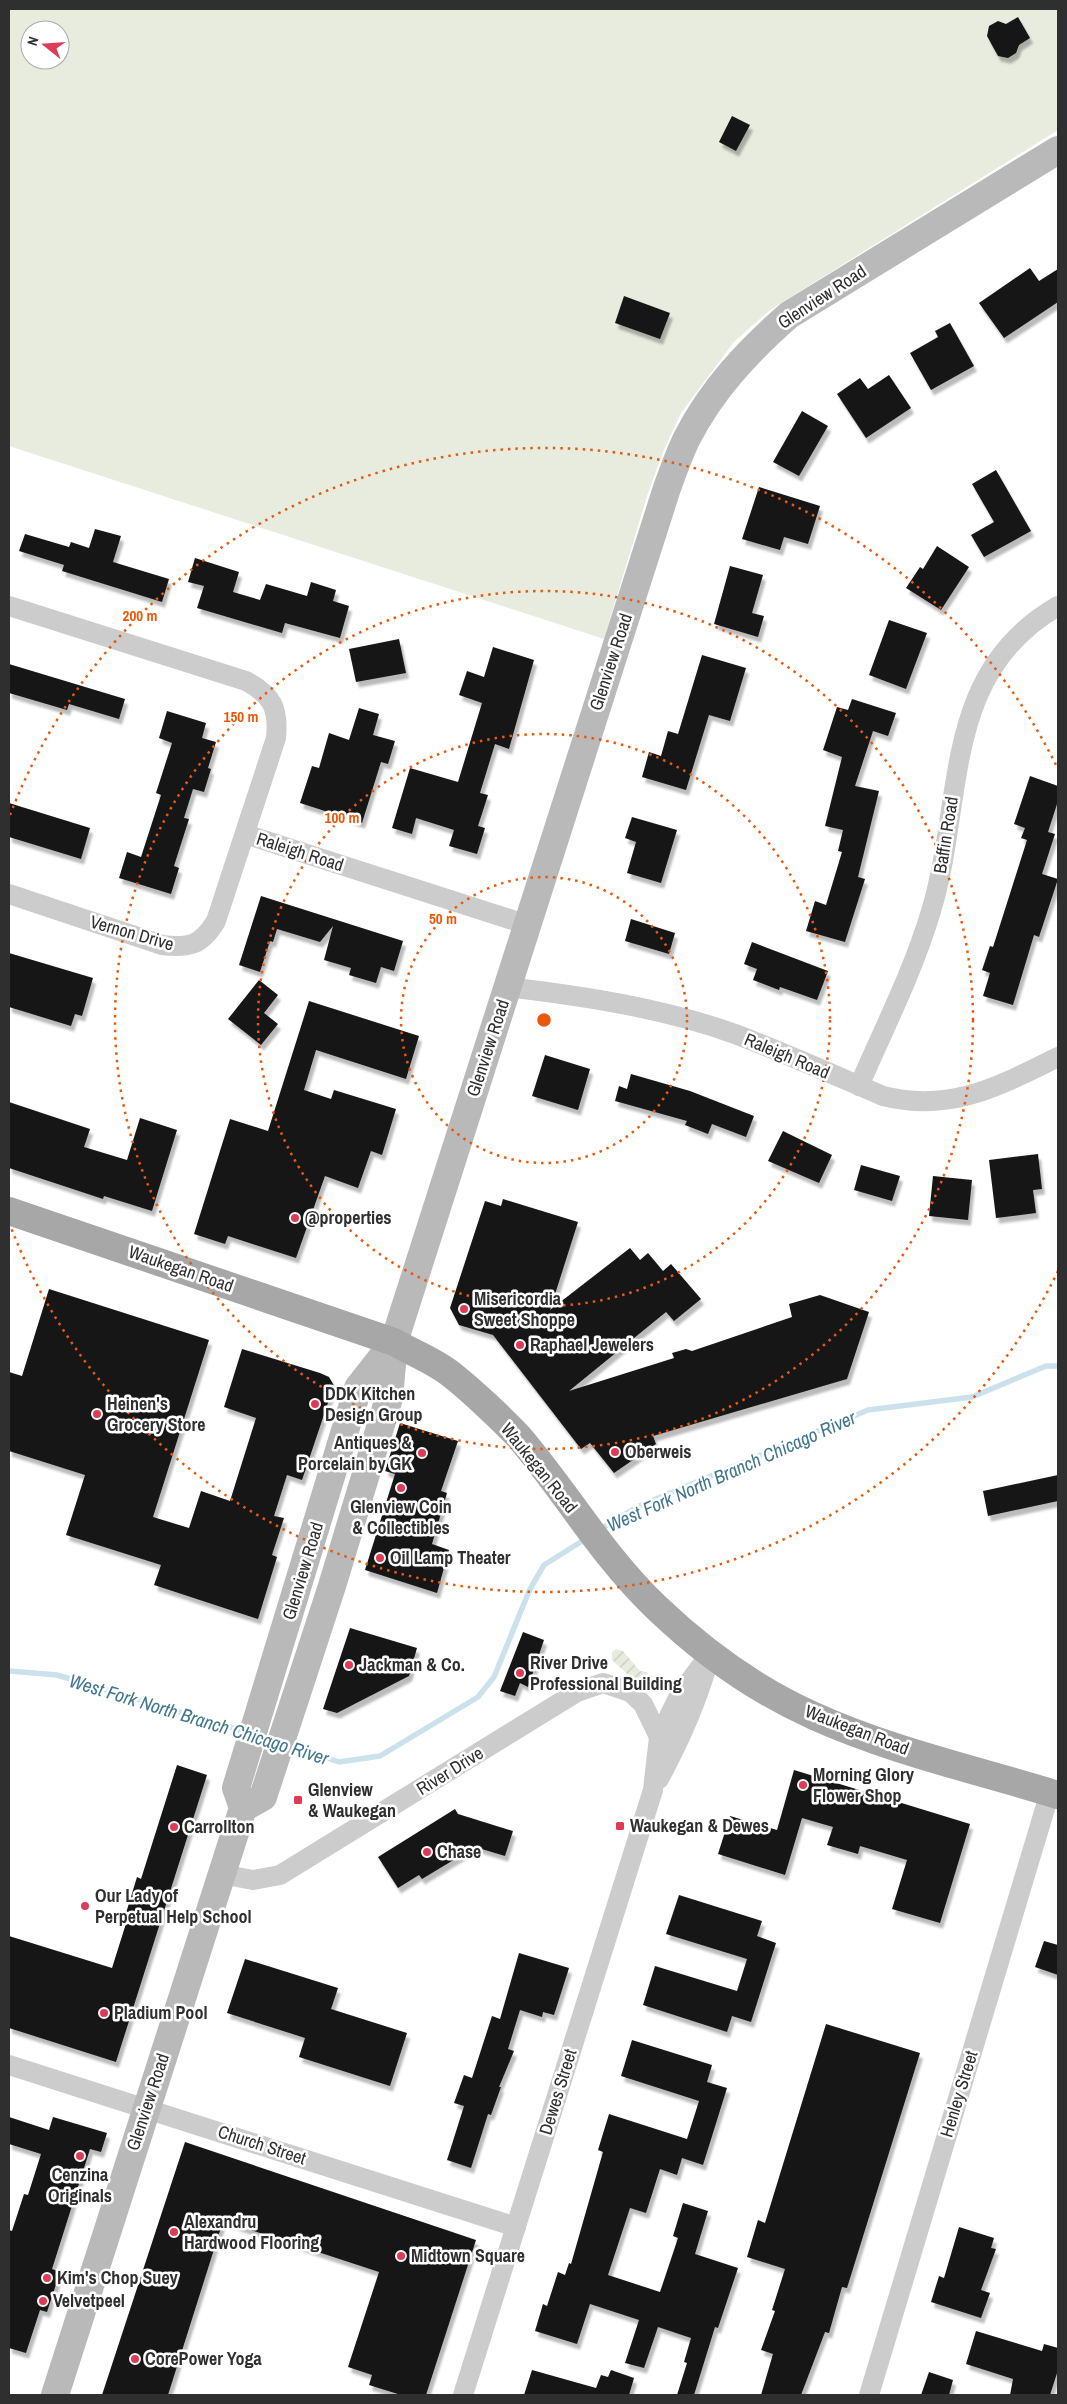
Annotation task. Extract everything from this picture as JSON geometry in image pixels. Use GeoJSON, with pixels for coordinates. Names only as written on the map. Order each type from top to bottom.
{"type":"FeatureCollection","features":[{"type":"Feature","properties":{"kind":"main road","name":"Glenview Road"},"geometry":{"type":"LineString","coordinates":[[242,1808],[263,1797],[334,1581],[388,1398],[394,1342],[667,488],[686,440],[704,408],[727,376],[754,346],[789,315],[1058,150]]}},
{"type":"Feature","properties":{"kind":"main road","name":"Waukegan Road"},"geometry":{"type":"LineString","coordinates":[[9,1211],[394,1342],[451,1374],[517,1436],[603,1549],[656,1608],[710,1654],[774,1695],[814,1716],[925,1756],[1054,1794]]}},
{"type":"Feature","properties":{"kind":"main road","name":"Glenview Road"},"geometry":{"type":"LineString","coordinates":[[55,2395],[242,1808],[236,1788],[358,1388],[394,1342]]}},
{"type":"Feature","properties":{"kind":"street","name":"Raleigh Road"},"geometry":{"type":"LineString","coordinates":[[9,606],[246,681],[260,688],[271,699],[275,709],[277,723],[276,738],[245,834],[528,925]]}},
{"type":"Feature","properties":{"kind":"street","name":"Baffin Road"},"geometry":{"type":"LineString","coordinates":[[859,1086],[915,959],[932,911],[943,865],[956,773],[976,703],[990,671],[1005,649],[1021,632],[1058,606]]}},
{"type":"Feature","properties":{"kind":"street","name":"Vernon Drive"},"geometry":{"type":"LineString","coordinates":[[9,894],[162,945],[181,947],[192,945],[202,940],[216,921],[245,834]]}},
{"type":"Feature","properties":{"kind":"street","name":"Raleigh Road"},"geometry":{"type":"LineString","coordinates":[[507,987],[566,994],[682,1019],[734,1034],[883,1096],[906,1102],[925,1103],[948,1100],[1004,1083],[1058,1057]]}},
{"type":"Feature","properties":{"kind":"street","name":"Dewes Street"},"geometry":{"type":"LineString","coordinates":[[463,2395],[653,1790],[660,1737],[680,1694],[710,1654]]}},
{"type":"Feature","properties":{"kind":"street","name":"Dewes Street"},"geometry":{"type":"LineString","coordinates":[[653,1790],[680,1741],[692,1712],[710,1654]]}},
{"type":"Feature","properties":{"kind":"street","name":"River Drive"},"geometry":{"type":"LineString","coordinates":[[221,1874],[253,1880],[280,1875],[577,1692],[603,1683],[630,1692],[643,1704],[660,1737]]}},
{"type":"Feature","properties":{"kind":"street","name":"Henley Street"},"geometry":{"type":"LineString","coordinates":[[869,2395],[1054,1794]]}},
{"type":"Feature","properties":{"kind":"street","name":"Church Street"},"geometry":{"type":"LineString","coordinates":[[9,2064],[516,2227]]}},
{"type":"Feature","properties":{"kind":"shaded area"},"geometry":{"type":"Polygon","coordinates":[[[9,9],[1058,9],[1058,130],[770,310],[734,342],[681,413],[663,452],[647,496],[604,639],[9,446],[9,9]]]}},
{"type":"Feature","properties":{"kind":"shaded area"},"geometry":{"type":"Polygon","coordinates":[[[616,1649],[623,1651],[640,1671],[647,1672],[651,1678],[648,1687],[642,1688],[612,1660],[612,1652],[616,1649]]]}},
{"type":"Feature","properties":{"kind":"building"},"geometry":{"type":"Polygon","coordinates":[[[1018,17],[1030,38],[1019,45],[1016,53],[1008,58],[998,56],[987,36],[989,26],[998,21],[1006,24],[1018,17]]]}},
{"type":"Feature","properties":{"kind":"building"},"geometry":{"type":"Polygon","coordinates":[[[732,116],[750,125],[736,151],[719,142],[732,116]]]}},
{"type":"Feature","properties":{"kind":"building"},"geometry":{"type":"Polygon","coordinates":[[[1030,268],[1039,281],[1058,269],[1058,302],[1004,338],[979,303],[1030,268]]]}},
{"type":"Feature","properties":{"kind":"building"},"geometry":{"type":"Polygon","coordinates":[[[624,296],[670,313],[660,339],[615,323],[624,296]]]}},
{"type":"Feature","properties":{"kind":"building"},"geometry":{"type":"Polygon","coordinates":[[[950,323],[974,366],[931,390],[910,353],[938,337],[935,331],[950,323]]]}},
{"type":"Feature","properties":{"kind":"building"},"geometry":{"type":"Polygon","coordinates":[[[889,375],[911,408],[866,438],[837,394],[860,378],[868,389],[889,375]]]}},
{"type":"Feature","properties":{"kind":"building"},"geometry":{"type":"Polygon","coordinates":[[[802,411],[828,426],[799,476],[773,462],[802,411]]]}},
{"type":"Feature","properties":{"kind":"building"},"geometry":{"type":"Polygon","coordinates":[[[996,470],[1031,531],[984,557],[971,535],[994,522],[972,484],[996,470]]]}},
{"type":"Feature","properties":{"kind":"building"},"geometry":{"type":"Polygon","coordinates":[[[759,487],[820,506],[808,544],[784,537],[780,550],[742,539],[759,487]]]}},
{"type":"Feature","properties":{"kind":"building"},"geometry":{"type":"Polygon","coordinates":[[[95,529],[121,536],[113,562],[169,579],[162,602],[62,571],[64,565],[19,551],[25,534],[69,547],[71,542],[89,548],[95,529]]]}},
{"type":"Feature","properties":{"kind":"building"},"geometry":{"type":"Polygon","coordinates":[[[937,546],[969,567],[941,610],[906,588],[920,567],[923,569],[937,546]]]}},
{"type":"Feature","properties":{"kind":"building"},"geometry":{"type":"Polygon","coordinates":[[[195,558],[239,572],[233,592],[260,600],[266,584],[307,596],[311,582],[336,590],[333,601],[349,606],[340,638],[285,623],[282,633],[197,608],[204,586],[188,582],[195,558]]]}},
{"type":"Feature","properties":{"kind":"building"},"geometry":{"type":"Polygon","coordinates":[[[730,566],[763,575],[752,613],[764,616],[758,637],[714,624],[730,566]]]}},
{"type":"Feature","properties":{"kind":"building"},"geometry":{"type":"Polygon","coordinates":[[[889,620],[927,633],[906,689],[869,675],[889,620]]]}},
{"type":"Feature","properties":{"kind":"building"},"geometry":{"type":"Polygon","coordinates":[[[399,639],[406,673],[356,682],[349,649],[399,639]]]}},
{"type":"Feature","properties":{"kind":"building"},"geometry":{"type":"Polygon","coordinates":[[[493,647],[534,660],[509,749],[495,744],[480,793],[488,795],[478,826],[485,828],[477,854],[449,846],[454,830],[416,818],[412,834],[392,828],[410,768],[458,782],[482,703],[459,695],[467,671],[484,677],[493,647]]]}},
{"type":"Feature","properties":{"kind":"building"},"geometry":{"type":"Polygon","coordinates":[[[702,655],[746,668],[730,721],[709,715],[686,790],[642,777],[649,752],[661,756],[668,731],[678,734],[702,655]]]}},
{"type":"Feature","properties":{"kind":"building"},"geometry":{"type":"Polygon","coordinates":[[[9,664],[125,699],[119,719],[69,704],[67,710],[9,693],[9,664]]]}},
{"type":"Feature","properties":{"kind":"building"},"geometry":{"type":"Polygon","coordinates":[[[852,699],[896,713],[888,736],[873,731],[855,786],[879,791],[858,877],[865,879],[845,942],[806,931],[815,901],[826,905],[842,852],[838,851],[843,830],[825,826],[842,757],[823,750],[837,707],[848,710],[852,699]]]}},
{"type":"Feature","properties":{"kind":"building"},"geometry":{"type":"Polygon","coordinates":[[[359,708],[379,714],[373,735],[395,741],[388,764],[381,762],[362,823],[300,803],[312,766],[319,768],[329,733],[349,740],[359,708]]]}},
{"type":"Feature","properties":{"kind":"building"},"geometry":{"type":"Polygon","coordinates":[[[167,711],[206,723],[202,738],[216,742],[208,768],[211,769],[204,792],[193,789],[184,818],[189,819],[174,866],[179,868],[171,894],[119,878],[127,852],[141,857],[161,795],[156,793],[172,743],[159,738],[167,711]]]}},
{"type":"Feature","properties":{"kind":"building"},"geometry":{"type":"Polygon","coordinates":[[[1030,776],[1058,786],[1058,801],[1048,832],[1055,834],[1042,874],[1058,879],[1039,937],[1034,935],[1013,1005],[983,996],[990,973],[982,970],[990,946],[993,947],[1027,840],[1021,838],[1025,828],[1014,824],[1030,776]]]}},
{"type":"Feature","properties":{"kind":"building"},"geometry":{"type":"Polygon","coordinates":[[[9,803],[90,828],[81,859],[9,837],[9,803]]]}},
{"type":"Feature","properties":{"kind":"building"},"geometry":{"type":"Polygon","coordinates":[[[632,817],[677,830],[661,883],[627,873],[636,842],[625,838],[632,817]]]}},
{"type":"Feature","properties":{"kind":"building"},"geometry":{"type":"Polygon","coordinates":[[[261,896],[403,941],[394,971],[381,967],[376,983],[349,975],[351,968],[324,960],[333,926],[320,942],[277,929],[273,942],[270,941],[260,972],[239,965],[261,896]]]}},
{"type":"Feature","properties":{"kind":"building"},"geometry":{"type":"Polygon","coordinates":[[[631,919],[675,933],[669,954],[625,941],[631,919]]]}},
{"type":"Feature","properties":{"kind":"building"},"geometry":{"type":"Polygon","coordinates":[[[752,942],[828,971],[817,1000],[780,987],[779,990],[753,980],[757,969],[744,964],[752,942]]]}},
{"type":"Feature","properties":{"kind":"building"},"geometry":{"type":"Polygon","coordinates":[[[9,953],[93,978],[82,1016],[75,1014],[71,1026],[9,1007],[9,953]]]}},
{"type":"Feature","properties":{"kind":"building"},"geometry":{"type":"Polygon","coordinates":[[[259,980],[278,995],[264,1013],[278,1024],[261,1045],[228,1019],[259,980]]]}},
{"type":"Feature","properties":{"kind":"building"},"geometry":{"type":"Polygon","coordinates":[[[309,1001],[419,1036],[406,1079],[316,1050],[304,1090],[331,1099],[334,1090],[396,1109],[382,1155],[371,1151],[358,1188],[325,1176],[296,1258],[228,1236],[225,1244],[194,1234],[230,1119],[268,1131],[309,1001]]]}},
{"type":"Feature","properties":{"kind":"building"},"geometry":{"type":"Polygon","coordinates":[[[545,1055],[590,1069],[578,1110],[532,1096],[545,1055]]]}},
{"type":"Feature","properties":{"kind":"building"},"geometry":{"type":"Polygon","coordinates":[[[631,1074],[690,1091],[754,1116],[746,1137],[712,1124],[708,1134],[685,1125],[687,1121],[615,1101],[619,1086],[627,1089],[631,1074]]]}},
{"type":"Feature","properties":{"kind":"building"},"geometry":{"type":"Polygon","coordinates":[[[9,1102],[90,1129],[84,1147],[127,1160],[140,1118],[177,1130],[152,1211],[104,1196],[103,1199],[9,1168],[9,1102]]]}},
{"type":"Feature","properties":{"kind":"building"},"geometry":{"type":"Polygon","coordinates":[[[783,1131],[832,1155],[819,1183],[768,1161],[783,1131]]]}},
{"type":"Feature","properties":{"kind":"building"},"geometry":{"type":"Polygon","coordinates":[[[1038,1154],[1042,1189],[1033,1190],[1036,1213],[996,1218],[989,1160],[1038,1154]]]}},
{"type":"Feature","properties":{"kind":"building"},"geometry":{"type":"Polygon","coordinates":[[[861,1165],[900,1176],[892,1201],[854,1190],[861,1165]]]}},
{"type":"Feature","properties":{"kind":"building"},"geometry":{"type":"Polygon","coordinates":[[[933,1176],[972,1180],[968,1220],[929,1216],[933,1176]]]}},
{"type":"Feature","properties":{"kind":"building"},"geometry":{"type":"Polygon","coordinates":[[[503,1199],[578,1222],[550,1310],[630,1248],[640,1260],[648,1253],[663,1271],[671,1264],[701,1299],[674,1321],[666,1312],[569,1391],[674,1358],[672,1353],[686,1349],[692,1351],[792,1317],[789,1304],[820,1295],[869,1312],[847,1379],[653,1436],[656,1444],[614,1473],[590,1443],[581,1449],[493,1335],[459,1325],[450,1308],[485,1201],[501,1206],[503,1199]]]}},
{"type":"Feature","properties":{"kind":"building"},"geometry":{"type":"Polygon","coordinates":[[[49,1289],[209,1340],[153,1517],[189,1528],[201,1491],[230,1501],[256,1418],[224,1407],[242,1349],[329,1377],[334,1386],[302,1480],[287,1475],[274,1516],[284,1518],[272,1555],[277,1557],[258,1619],[154,1585],[161,1565],[66,1535],[85,1475],[9,1451],[9,1372],[22,1376],[49,1289]]]}},
{"type":"Feature","properties":{"kind":"building"},"geometry":{"type":"Polygon","coordinates":[[[400,1423],[458,1441],[441,1491],[447,1493],[432,1544],[449,1550],[437,1593],[365,1570],[395,1474],[385,1471],[400,1423]]]}},
{"type":"Feature","properties":{"kind":"building"},"geometry":{"type":"Polygon","coordinates":[[[1058,1475],[1058,1501],[988,1516],[983,1491],[1058,1475]]]}},
{"type":"Feature","properties":{"kind":"building"},"geometry":{"type":"Polygon","coordinates":[[[350,1628],[417,1648],[409,1676],[337,1713],[323,1709],[350,1628]]]}},
{"type":"Feature","properties":{"kind":"building","name":"River Drive Professional Building"},"geometry":{"type":"Polygon","coordinates":[[[523,1632],[544,1640],[528,1687],[520,1683],[515,1696],[500,1691],[523,1632]]]}},
{"type":"Feature","properties":{"kind":"building"},"geometry":{"type":"Polygon","coordinates":[[[177,1765],[207,1775],[116,2062],[9,2028],[9,1936],[112,1968],[129,1914],[126,1913],[137,1877],[141,1879],[177,1765]]]}},
{"type":"Feature","properties":{"kind":"building"},"geometry":{"type":"Polygon","coordinates":[[[794,1770],[970,1824],[940,1923],[892,1909],[907,1860],[860,1846],[858,1854],[827,1845],[833,1827],[802,1818],[785,1875],[718,1854],[730,1816],[777,1830],[794,1770]]]}},
{"type":"Feature","properties":{"kind":"building","name":"Chase"},"geometry":{"type":"Polygon","coordinates":[[[455,1809],[458,1814],[513,1831],[505,1856],[475,1847],[422,1879],[419,1875],[398,1888],[378,1857],[455,1809]]]}},
{"type":"Feature","properties":{"kind":"building"},"geometry":{"type":"Polygon","coordinates":[[[679,1895],[762,1921],[757,1936],[776,1943],[751,2022],[732,2016],[727,2032],[643,2005],[655,1966],[737,1991],[747,1959],[666,1934],[679,1895]]]}},
{"type":"Feature","properties":{"kind":"building"},"geometry":{"type":"Polygon","coordinates":[[[1044,1941],[1058,1945],[1058,1975],[1035,1967],[1044,1941]]]}},
{"type":"Feature","properties":{"kind":"building"},"geometry":{"type":"Polygon","coordinates":[[[519,1953],[569,1968],[554,2015],[543,2012],[542,2017],[520,2010],[508,2049],[514,2051],[499,2087],[501,2087],[491,2115],[488,2114],[471,2168],[447,2160],[464,2106],[454,2103],[464,2075],[472,2078],[492,2016],[500,2019],[519,1953]]]}},
{"type":"Feature","properties":{"kind":"building"},"geometry":{"type":"Polygon","coordinates":[[[245,1959],[338,1988],[331,2009],[407,2033],[390,2086],[299,2057],[305,2038],[227,2013],[245,1959]]]}},
{"type":"Feature","properties":{"kind":"building"},"geometry":{"type":"Polygon","coordinates":[[[826,2024],[920,2053],[847,2288],[842,2287],[829,2333],[825,2332],[801,2395],[761,2395],[773,2354],[761,2350],[775,2311],[772,2310],[785,2269],[747,2257],[758,2220],[765,2223],[826,2024]]]}},
{"type":"Feature","properties":{"kind":"building"},"geometry":{"type":"Polygon","coordinates":[[[632,2040],[712,2065],[707,2082],[727,2088],[703,2165],[682,2158],[677,2175],[660,2169],[646,2213],[630,2208],[608,2275],[660,2292],[678,2238],[673,2236],[683,2203],[708,2211],[695,2254],[738,2268],[718,2328],[715,2327],[694,2395],[677,2395],[687,2363],[684,2362],[691,2338],[658,2327],[644,2368],[625,2363],[639,2320],[590,2304],[577,2344],[535,2331],[543,2304],[547,2306],[558,2272],[565,2275],[569,2263],[571,2264],[603,2152],[598,2150],[609,2114],[687,2139],[699,2101],[621,2076],[632,2040]]]}},
{"type":"Feature","properties":{"kind":"building"},"geometry":{"type":"Polygon","coordinates":[[[9,2117],[49,2130],[53,2117],[107,2133],[101,2152],[90,2149],[52,2269],[60,2272],[47,2312],[40,2310],[26,2353],[9,2348],[9,2230],[12,2231],[24,2194],[28,2195],[41,2154],[9,2144],[9,2117]]]}},
{"type":"Feature","properties":{"kind":"building","name":"Midtown Square"},"geometry":{"type":"Polygon","coordinates":[[[185,2142],[476,2240],[426,2395],[401,2395],[369,2385],[372,2375],[348,2367],[379,2272],[223,2221],[168,2395],[102,2395],[185,2142]]]}},
{"type":"Feature","properties":{"kind":"building"},"geometry":{"type":"Polygon","coordinates":[[[959,2227],[994,2238],[991,2248],[996,2249],[981,2290],[990,2293],[981,2318],[931,2302],[939,2276],[944,2278],[959,2227]]]}},
{"type":"Feature","properties":{"kind":"building"},"geometry":{"type":"Polygon","coordinates":[[[976,2331],[1042,2351],[1044,2344],[1058,2348],[1058,2370],[1050,2395],[1010,2395],[1013,2379],[966,2364],[976,2331]]]}},
{"type":"Feature","properties":{"kind":"building"},"geometry":{"type":"Polygon","coordinates":[[[532,2370],[596,2388],[601,2375],[608,2377],[611,2370],[634,2378],[629,2395],[524,2395],[532,2370]]]}},
{"type":"Feature","properties":{"kind":"building"},"geometry":{"type":"Polygon","coordinates":[[[929,2372],[953,2380],[949,2395],[921,2395],[929,2372]]]}},
{"type":"Feature","properties":{"kind":"waterway","name":"West Fork North Branch Chicago River"},"geometry":{"type":"LineString","coordinates":[[599,1530],[637,1507],[868,1410],[972,1397],[1046,1366],[1058,1366]]}},
{"type":"Feature","properties":{"kind":"waterway","name":"West Fork North Branch Chicago River"},"geometry":{"type":"LineString","coordinates":[[288,1745],[339,1762],[380,1756],[478,1697],[494,1677],[530,1589],[544,1565],[587,1538]]}},
{"type":"Feature","properties":{"kind":"waterway","name":"West Fork North Branch Chicago River"},"geometry":{"type":"LineString","coordinates":[[9,1671],[57,1675],[246,1732]]}},
{"type":"Feature","properties":{"kind":"place","name":"@properties"},"geometry":{"type":"Point","coordinates":[295,1218]}},
{"type":"Feature","properties":{"kind":"place","name":"Misericordia Sweet Shoppe"},"geometry":{"type":"Point","coordinates":[464,1309]}},
{"type":"Feature","properties":{"kind":"place","name":"Raphael Jewelers"},"geometry":{"type":"Point","coordinates":[520,1345]}},
{"type":"Feature","properties":{"kind":"place","name":"DDK Kitchen Design Group"},"geometry":{"type":"Point","coordinates":[315,1404]}},
{"type":"Feature","properties":{"kind":"place","name":"Heinen's Grocery Store"},"geometry":{"type":"Point","coordinates":[97,1414]}},
{"type":"Feature","properties":{"kind":"place","name":"Oberweis"},"geometry":{"type":"Point","coordinates":[615,1452]}},
{"type":"Feature","properties":{"kind":"place","name":"Antiques & Porcelain by GK"},"geometry":{"type":"Point","coordinates":[422,1453]}},
{"type":"Feature","properties":{"kind":"place","name":"Glenview Coin & Collectibles"},"geometry":{"type":"Point","coordinates":[401,1488]}},
{"type":"Feature","properties":{"kind":"place","name":"Oil Lamp Theater"},"geometry":{"type":"Point","coordinates":[380,1558]}},
{"type":"Feature","properties":{"kind":"place","name":"Jackman & Co."},"geometry":{"type":"Point","coordinates":[349,1665]}},
{"type":"Feature","properties":{"kind":"place","name":"River Drive Professional Building"},"geometry":{"type":"Point","coordinates":[520,1673]}},
{"type":"Feature","properties":{"kind":"place","name":"Morning Glory Flower Shop"},"geometry":{"type":"Point","coordinates":[803,1785]}},
{"type":"Feature","properties":{"kind":"place","name":"Glenview & Waukegan"},"geometry":{"type":"Point","coordinates":[298,1800]}},
{"type":"Feature","properties":{"kind":"place","name":"Waukegan & Dewes"},"geometry":{"type":"Point","coordinates":[620,1826]}},
{"type":"Feature","properties":{"kind":"place","name":"Carrollton"},"geometry":{"type":"Point","coordinates":[174,1827]}},
{"type":"Feature","properties":{"kind":"place","name":"Chase"},"geometry":{"type":"Point","coordinates":[427,1852]}},
{"type":"Feature","properties":{"kind":"place","name":"Our Lady of Perpetual Help School"},"geometry":{"type":"Point","coordinates":[85,1906]}},
{"type":"Feature","properties":{"kind":"place","name":"Pladium Pool"},"geometry":{"type":"Point","coordinates":[104,2013]}},
{"type":"Feature","properties":{"kind":"place","name":"Cenzina Originals"},"geometry":{"type":"Point","coordinates":[80,2156]}},
{"type":"Feature","properties":{"kind":"place","name":"Alexandru Hardwood Flooring"},"geometry":{"type":"Point","coordinates":[174,2232]}},
{"type":"Feature","properties":{"kind":"place","name":"Midtown Square"},"geometry":{"type":"Point","coordinates":[401,2256]}},
{"type":"Feature","properties":{"kind":"place","name":"Kim's Chop Suey"},"geometry":{"type":"Point","coordinates":[47,2278]}},
{"type":"Feature","properties":{"kind":"place","name":"Velvetpeel"},"geometry":{"type":"Point","coordinates":[43,2301]}},
{"type":"Feature","properties":{"kind":"place","name":"CorePower Yoga"},"geometry":{"type":"Point","coordinates":[135,2359]}}]}
